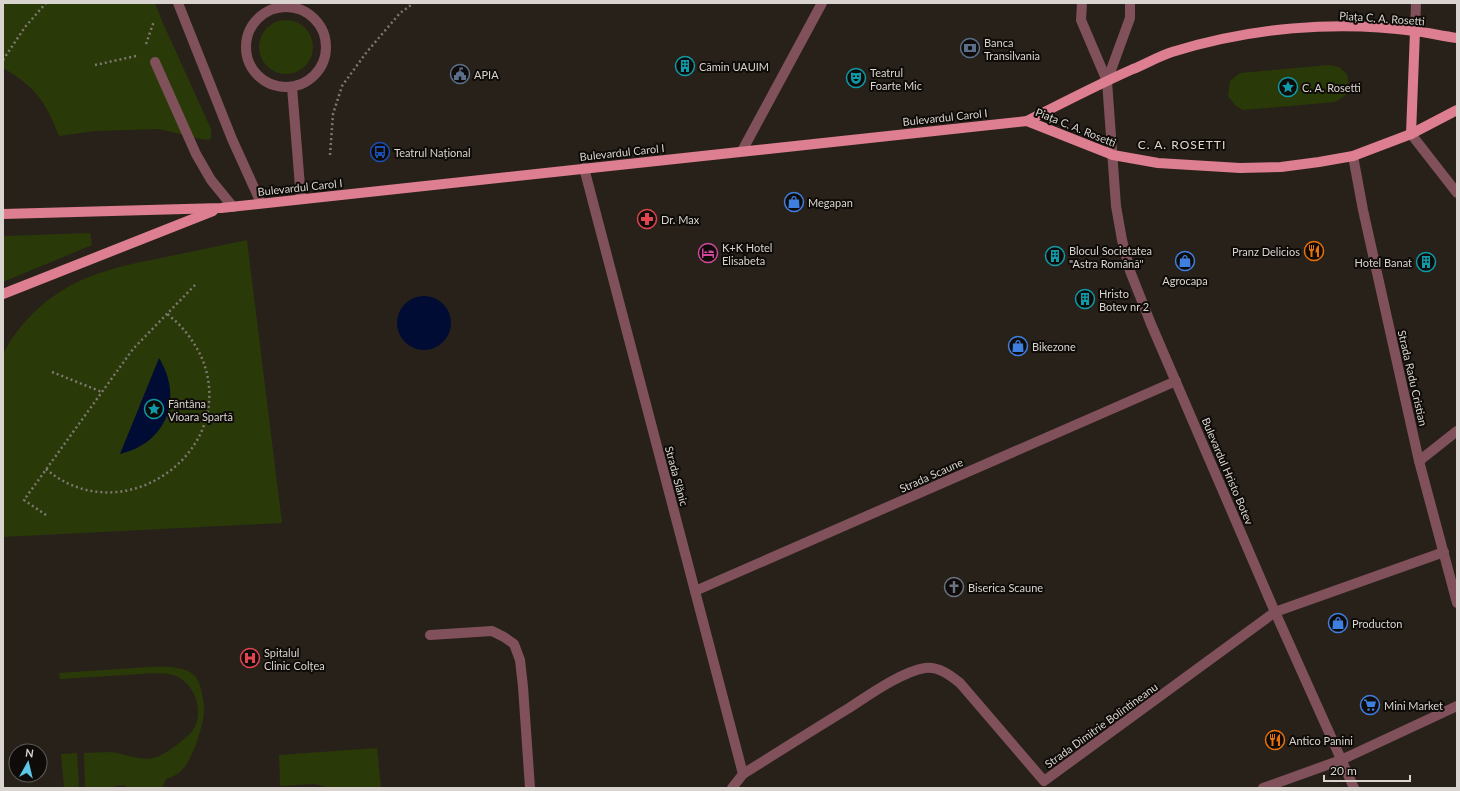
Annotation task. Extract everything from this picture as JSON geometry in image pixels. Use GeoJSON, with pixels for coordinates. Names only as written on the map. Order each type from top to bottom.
{"type":"FeatureCollection","features":[{"type":"Feature","properties":{"kind":"main road","name":"Piața C. A. Rosetti"},"geometry":{"type":"LineString","coordinates":[[1027,120],[1107,81],[1171,53],[1223,39],[1270,31],[1320,26],[1367,27],[1415,31],[1457,38]]}},
{"type":"Feature","properties":{"kind":"main road"},"geometry":{"type":"LineString","coordinates":[[1411,134],[1415,31]]}},
{"type":"Feature","properties":{"kind":"main road","name":"Piața C. A. Rosetti"},"geometry":{"type":"LineString","coordinates":[[1027,120],[1113,155],[1158,163],[1240,168],[1281,167],[1353,156],[1411,134],[1457,110]]}},
{"type":"Feature","properties":{"kind":"main road","name":"Bulevardul Carol I"},"geometry":{"type":"LineString","coordinates":[[3,214],[233,207],[1027,120]]}},
{"type":"Feature","properties":{"kind":"main road","name":"Bulevardul Carol I"},"geometry":{"type":"LineString","coordinates":[[3,294],[221,208]]}},
{"type":"Feature","properties":{"kind":"street"},"geometry":{"type":"LineString","coordinates":[[178,3],[232,139],[261,203]]}},
{"type":"Feature","properties":{"kind":"street"},"geometry":{"type":"LineString","coordinates":[[742,151],[822,3]]}},
{"type":"Feature","properties":{"kind":"street"},"geometry":{"type":"LineString","coordinates":[[1082,3],[1081,20],[1107,81]]}},
{"type":"Feature","properties":{"kind":"street"},"geometry":{"type":"LineString","coordinates":[[1107,81],[1130,18],[1130,3]]}},
{"type":"Feature","properties":{"kind":"street"},"geometry":{"type":"LineString","coordinates":[[1415,31],[1416,3]]}},
{"type":"Feature","properties":{"kind":"street"},"geometry":{"type":"LineString","coordinates":[[277,8],[291,8],[303,11],[314,18],[326,41],[322,66],[314,76],[304,83],[292,87],[278,86],[265,81],[255,73],[248,61],[246,48],[248,34],[255,23],[265,13],[277,8]]}},
{"type":"Feature","properties":{"kind":"street"},"geometry":{"type":"LineString","coordinates":[[155,62],[200,160],[212,180],[233,207]]}},
{"type":"Feature","properties":{"kind":"street","name":"Bulevardul Hristo Botev"},"geometry":{"type":"LineString","coordinates":[[1107,81],[1116,206],[1122,240],[1130,271],[1275,612],[1354,788]]}},
{"type":"Feature","properties":{"kind":"street"},"geometry":{"type":"LineString","coordinates":[[292,87],[301,199]]}},
{"type":"Feature","properties":{"kind":"street"},"geometry":{"type":"LineString","coordinates":[[1411,134],[1457,193]]}},
{"type":"Feature","properties":{"kind":"street","name":"Strada Radu Cristian"},"geometry":{"type":"LineString","coordinates":[[1353,156],[1363,210],[1419,461],[1457,603]]}},
{"type":"Feature","properties":{"kind":"street","name":"Strada Slănic"},"geometry":{"type":"LineString","coordinates":[[584,168],[743,774]]}},
{"type":"Feature","properties":{"kind":"street","name":"Strada Scaune"},"geometry":{"type":"LineString","coordinates":[[696,591],[1176,381]]}},
{"type":"Feature","properties":{"kind":"street"},"geometry":{"type":"LineString","coordinates":[[1419,461],[1457,431]]}},
{"type":"Feature","properties":{"kind":"street","name":"Strada Dimitrie Bolintineanu"},"geometry":{"type":"LineString","coordinates":[[743,774],[866,697],[907,674],[926,668],[944,672],[960,683],[1047,784],[1275,612],[1444,552]]}},
{"type":"Feature","properties":{"kind":"street"},"geometry":{"type":"LineString","coordinates":[[430,635],[492,632],[504,637],[514,644],[520,660],[530,788]]}},
{"type":"Feature","properties":{"kind":"street"},"geometry":{"type":"LineString","coordinates":[[1263,788],[1341,760],[1457,706]]}},
{"type":"Feature","properties":{"kind":"street"},"geometry":{"type":"LineString","coordinates":[[732,788],[743,774]]}},
{"type":"Feature","properties":{"kind":"path"},"geometry":{"type":"LineString","coordinates":[[3,60],[25,27],[46,3]]}},
{"type":"Feature","properties":{"kind":"path"},"geometry":{"type":"LineString","coordinates":[[330,155],[333,114],[342,86],[366,53],[400,14],[414,3]]}},
{"type":"Feature","properties":{"kind":"path"},"geometry":{"type":"LineString","coordinates":[[95,65],[133,56],[141,56]]}},
{"type":"Feature","properties":{"kind":"path"},"geometry":{"type":"LineString","coordinates":[[46,514],[24,500],[133,348],[195,285]]}},
{"type":"Feature","properties":{"kind":"path"},"geometry":{"type":"LineString","coordinates":[[46,469],[58,478],[82,488],[99,492],[116,492],[142,487],[158,480],[178,464],[190,451],[199,436],[206,416],[208,394],[207,377],[202,360],[195,345],[179,324],[167,314]]}},
{"type":"Feature","properties":{"kind":"path"},"geometry":{"type":"LineString","coordinates":[[52,372],[102,392]]}},
{"type":"Feature","properties":{"kind":"green space"},"geometry":{"type":"Polygon","coordinates":[[[3,3],[155,3],[211,129],[211,138],[209,140],[201,139],[159,129],[95,131],[59,136],[49,113],[38,96],[24,82],[3,68],[3,3]]]}},
{"type":"Feature","properties":{"kind":"green space"},"geometry":{"type":"Polygon","coordinates":[[[286,20],[296,22],[305,28],[311,37],[313,47],[311,57],[305,66],[296,72],[286,74],[276,72],[267,66],[261,57],[259,47],[261,37],[267,28],[276,22],[286,20]]]}},
{"type":"Feature","properties":{"kind":"green space"},"geometry":{"type":"Polygon","coordinates":[[[1329,65],[1339,67],[1347,74],[1349,85],[1345,96],[1335,102],[1243,110],[1236,106],[1228,96],[1230,81],[1240,73],[1329,65]]]}},
{"type":"Feature","properties":{"kind":"green space"},"geometry":{"type":"Polygon","coordinates":[[[90,233],[92,245],[3,282],[3,236],[90,233]]]}},
{"type":"Feature","properties":{"kind":"green space"},"geometry":{"type":"Polygon","coordinates":[[[247,240],[282,523],[3,537],[3,354],[18,330],[37,310],[59,292],[94,275],[135,263],[247,240]]]}},
{"type":"Feature","properties":{"kind":"green space"},"geometry":{"type":"Polygon","coordinates":[[[149,667],[178,668],[194,675],[199,682],[203,699],[204,713],[199,735],[190,759],[180,772],[166,779],[162,788],[129,788],[124,785],[115,786],[112,788],[85,788],[84,753],[112,752],[146,759],[160,756],[182,741],[193,730],[197,722],[198,713],[195,696],[191,688],[185,682],[169,674],[148,673],[60,679],[59,673],[149,667]]]}},
{"type":"Feature","properties":{"kind":"green space"},"geometry":{"type":"Polygon","coordinates":[[[377,748],[381,788],[330,788],[314,784],[280,786],[279,755],[377,748]]]}},
{"type":"Feature","properties":{"kind":"green space"},"geometry":{"type":"Polygon","coordinates":[[[77,753],[79,788],[64,788],[61,754],[77,753]]]}},
{"type":"Feature","properties":{"kind":"water"},"geometry":{"type":"Polygon","coordinates":[[[424,296],[434,298],[443,304],[449,313],[451,323],[449,333],[443,342],[434,348],[424,350],[414,348],[405,342],[399,333],[397,323],[399,313],[405,304],[414,298],[424,296]]]}},
{"type":"Feature","properties":{"kind":"water"},"geometry":{"type":"Polygon","coordinates":[[[159,358],[166,373],[170,389],[170,403],[166,417],[159,430],[149,440],[136,448],[120,454],[159,358]]]}},
{"type":"Feature","properties":{"kind":"place","name":"Banca Transilvania"},"geometry":{"type":"Point","coordinates":[970,48]}},
{"type":"Feature","properties":{"kind":"place","name":"Cămin UAUIM"},"geometry":{"type":"Point","coordinates":[685,66]}},
{"type":"Feature","properties":{"kind":"place","name":"APIA"},"geometry":{"type":"Point","coordinates":[460,74]}},
{"type":"Feature","properties":{"kind":"place","name":"Teatrul Foarte Mic"},"geometry":{"type":"Point","coordinates":[856,78]}},
{"type":"Feature","properties":{"kind":"place","name":"C. A. Rosetti"},"geometry":{"type":"Point","coordinates":[1288,87]}},
{"type":"Feature","properties":{"kind":"place","name":"Teatrul Național"},"geometry":{"type":"Point","coordinates":[380,152]}},
{"type":"Feature","properties":{"kind":"place","name":"Megapan"},"geometry":{"type":"Point","coordinates":[794,202]}},
{"type":"Feature","properties":{"kind":"place","name":"Dr. Max"},"geometry":{"type":"Point","coordinates":[647,219]}},
{"type":"Feature","properties":{"kind":"place","name":"Pranz Delicios"},"geometry":{"type":"Point","coordinates":[1314,251]}},
{"type":"Feature","properties":{"kind":"place","name":"K+K Hotel Elisabeta"},"geometry":{"type":"Point","coordinates":[708,253]}},
{"type":"Feature","properties":{"kind":"place","name":"Blocul Societatea \"Astra Română\""},"geometry":{"type":"Point","coordinates":[1055,256]}},
{"type":"Feature","properties":{"kind":"place","name":"Agrocapa"},"geometry":{"type":"Point","coordinates":[1185,261]}},
{"type":"Feature","properties":{"kind":"place","name":"Hotel Banat"},"geometry":{"type":"Point","coordinates":[1426,262]}},
{"type":"Feature","properties":{"kind":"place","name":"Hristo Botev nr 2"},"geometry":{"type":"Point","coordinates":[1085,299]}},
{"type":"Feature","properties":{"kind":"place","name":"Bikezone"},"geometry":{"type":"Point","coordinates":[1018,346]}},
{"type":"Feature","properties":{"kind":"place","name":"Fântâna Vioara Spartă"},"geometry":{"type":"Point","coordinates":[154,409]}},
{"type":"Feature","properties":{"kind":"place","name":"Biserica Scaune"},"geometry":{"type":"Point","coordinates":[954,587]}},
{"type":"Feature","properties":{"kind":"place","name":"Producton"},"geometry":{"type":"Point","coordinates":[1338,623]}},
{"type":"Feature","properties":{"kind":"place","name":"Spitalul Clinic Colțea"},"geometry":{"type":"Point","coordinates":[250,658]}},
{"type":"Feature","properties":{"kind":"place","name":"Mini Market"},"geometry":{"type":"Point","coordinates":[1370,705]}},
{"type":"Feature","properties":{"kind":"place","name":"Antico Panini"},"geometry":{"type":"Point","coordinates":[1275,740]}},
{"type":"Feature","properties":{"kind":"district","name":"C. A. ROSETTI"},"geometry":{"type":"Point","coordinates":[1182,144]}}]}
